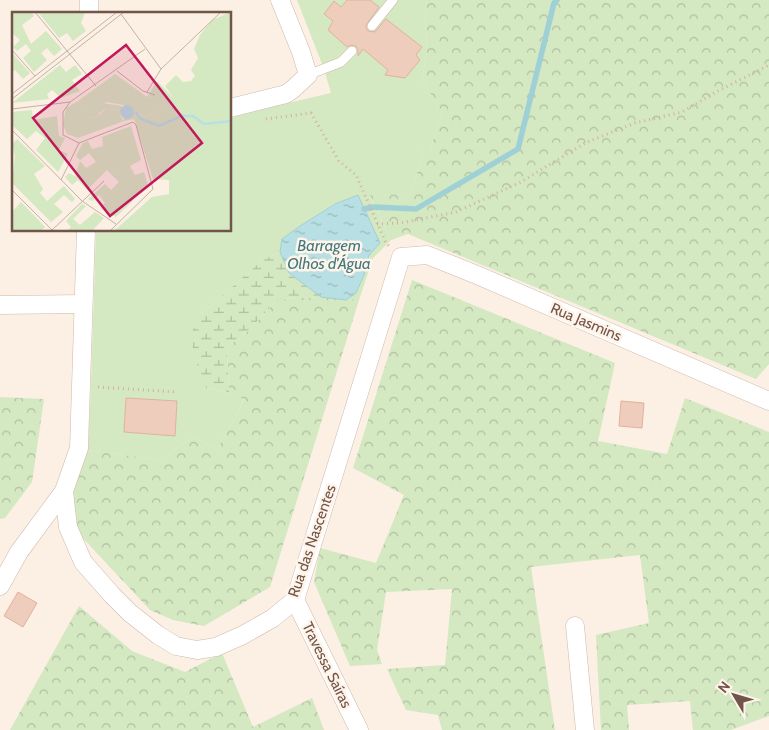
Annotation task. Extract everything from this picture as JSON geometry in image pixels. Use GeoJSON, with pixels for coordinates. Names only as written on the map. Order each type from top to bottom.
{"type":"FeatureCollection","features":[{"type":"Feature","properties":{"kind":"street"},"geometry":{"type":"LineString","coordinates":[[231,108],[286,94],[308,75],[280,0]]}},
{"type":"Feature","properties":{"kind":"street","name":"Rua das Nascentes"},"geometry":{"type":"LineString","coordinates":[[86,231],[79,448],[64,491],[68,527],[82,562],[130,613],[158,635],[176,646],[197,650],[216,647],[243,635],[273,618],[294,600],[402,257]]}},
{"type":"Feature","properties":{"kind":"street","name":"Rua Jasmins"},"geometry":{"type":"LineString","coordinates":[[402,257],[427,255],[769,401]]}},
{"type":"Feature","properties":{"kind":"street"},"geometry":{"type":"LineString","coordinates":[[0,305],[84,304]]}},
{"type":"Feature","properties":{"kind":"street"},"geometry":{"type":"LineString","coordinates":[[0,586],[19,552],[64,491]]}},
{"type":"Feature","properties":{"kind":"street","name":"Travessa Saíras"},"geometry":{"type":"LineString","coordinates":[[294,600],[359,730]]}},
{"type":"Feature","properties":{"kind":"street"},"geometry":{"type":"LineString","coordinates":[[574,626],[585,730]]}},
{"type":"Feature","properties":{"kind":"lane"},"geometry":{"type":"LineString","coordinates":[[372,26],[393,0]]}},
{"type":"Feature","properties":{"kind":"lane"},"geometry":{"type":"LineString","coordinates":[[308,75],[341,62],[352,51]]}},
{"type":"Feature","properties":{"kind":"path"},"geometry":{"type":"LineString","coordinates":[[377,224],[400,223],[456,212],[521,182],[585,143],[635,124],[682,112],[769,65]]}},
{"type":"Feature","properties":{"kind":"path"},"geometry":{"type":"LineString","coordinates":[[262,119],[311,113],[338,161],[356,175],[386,243],[402,257]]}},
{"type":"Feature","properties":{"kind":"path"},"geometry":{"type":"LineString","coordinates":[[81,385],[178,392]]}},
{"type":"Feature","properties":{"kind":"green space"},"geometry":{"type":"Polygon","coordinates":[[[297,0],[427,0],[425,11],[427,50],[422,80],[442,112],[430,150],[424,150],[411,194],[370,196],[391,240],[373,258],[359,300],[346,300],[356,293],[364,275],[369,255],[364,209],[358,195],[334,204],[282,239],[280,252],[261,261],[202,314],[203,387],[244,398],[236,417],[217,449],[192,437],[161,460],[88,450],[96,231],[231,231],[231,118],[331,93],[324,69],[297,0]]]}},
{"type":"Feature","properties":{"kind":"green space"},"geometry":{"type":"Polygon","coordinates":[[[427,0],[769,0],[769,364],[756,379],[408,234],[391,240],[370,195],[411,194],[424,150],[430,150],[442,112],[422,80],[427,50],[425,11],[427,0]]]}},
{"type":"Feature","properties":{"kind":"green space","name":"Barragem Olhos d'Água"},"geometry":{"type":"Polygon","coordinates":[[[280,252],[289,273],[321,297],[278,299],[248,331],[227,347],[229,393],[203,387],[190,335],[202,314],[261,261],[280,252]]]}},
{"type":"Feature","properties":{"kind":"green space"},"geometry":{"type":"Polygon","coordinates":[[[412,280],[615,363],[598,441],[667,454],[685,398],[769,432],[769,716],[731,730],[693,730],[690,701],[627,705],[629,730],[601,730],[596,635],[649,623],[640,555],[531,567],[555,730],[442,730],[438,715],[406,710],[387,669],[445,665],[452,589],[386,592],[377,650],[382,664],[350,666],[314,582],[320,548],[376,563],[404,495],[353,468],[412,280]]]}},
{"type":"Feature","properties":{"kind":"green space"},"geometry":{"type":"Polygon","coordinates":[[[321,297],[359,300],[270,587],[204,626],[173,620],[150,610],[79,534],[72,493],[88,450],[161,460],[192,437],[217,449],[236,417],[244,399],[229,393],[227,347],[248,331],[278,299],[321,297]]]}},
{"type":"Feature","properties":{"kind":"green space"},"geometry":{"type":"Polygon","coordinates":[[[0,397],[44,399],[32,482],[5,518],[0,519],[0,397]]]}},
{"type":"Feature","properties":{"kind":"green space"},"geometry":{"type":"Polygon","coordinates":[[[79,606],[132,651],[185,672],[222,653],[253,727],[312,698],[324,730],[10,730],[79,606]]]}},
{"type":"Feature","properties":{"kind":"water","name":"Barragem Olhos d'Água"},"geometry":{"type":"Polygon","coordinates":[[[358,195],[380,243],[369,255],[364,275],[356,293],[346,300],[321,297],[289,273],[280,252],[282,239],[335,204],[358,195]]]}},
{"type":"Feature","properties":{"kind":"building"},"geometry":{"type":"Polygon","coordinates":[[[347,0],[370,0],[379,7],[366,25],[368,31],[375,32],[386,19],[422,47],[416,55],[420,60],[405,78],[385,75],[388,70],[363,49],[358,56],[356,46],[351,45],[347,47],[328,30],[333,21],[324,14],[334,1],[341,7],[347,0]]]}},
{"type":"Feature","properties":{"kind":"building"},"geometry":{"type":"Polygon","coordinates":[[[126,398],[177,401],[175,436],[124,432],[126,398]]]}},
{"type":"Feature","properties":{"kind":"building"},"geometry":{"type":"Polygon","coordinates":[[[621,401],[644,403],[642,428],[619,426],[621,401]]]}},
{"type":"Feature","properties":{"kind":"building"},"geometry":{"type":"Polygon","coordinates":[[[18,592],[37,603],[23,627],[4,616],[18,592]]]}},
{"type":"Feature","properties":{"kind":"waterway"},"geometry":{"type":"LineString","coordinates":[[364,209],[374,207],[416,209],[518,149],[554,3],[557,0]]}}]}
